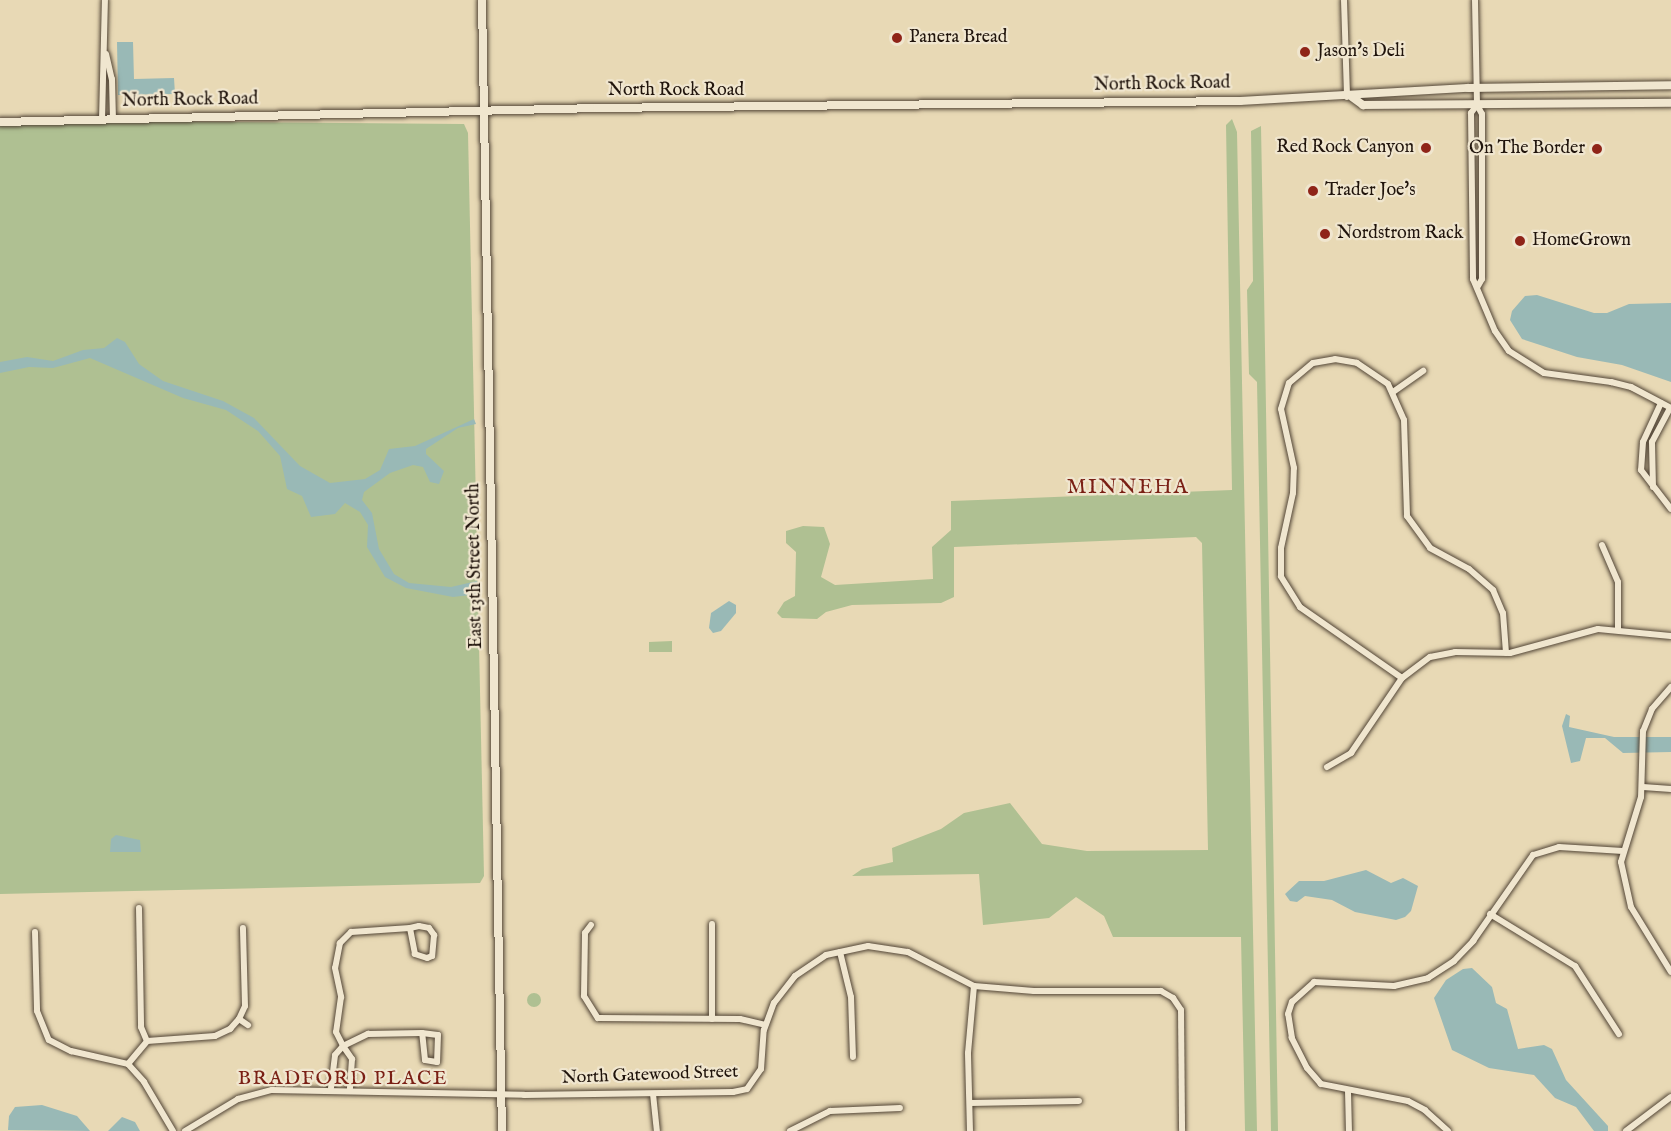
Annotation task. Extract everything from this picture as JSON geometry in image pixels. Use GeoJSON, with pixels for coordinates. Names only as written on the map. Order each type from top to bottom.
{"type":"FeatureCollection","features":[{"type":"Feature","properties":{"kind":"main road","name":"East 13th Street North"},"geometry":{"type":"LineString","coordinates":[[482,0],[502,1131]]}},
{"type":"Feature","properties":{"kind":"main road","name":"North Rock Road"},"geometry":{"type":"LineString","coordinates":[[0,122],[484,110],[1349,98],[1364,93],[1477,88],[1671,85]]}},
{"type":"Feature","properties":{"kind":"main road","name":"North Rock Road"},"geometry":{"type":"LineString","coordinates":[[1349,98],[1363,105],[1671,103]]}},
{"type":"Feature","properties":{"kind":"street"},"geometry":{"type":"LineString","coordinates":[[102,120],[101,79],[106,54],[105,0]]}},
{"type":"Feature","properties":{"kind":"street"},"geometry":{"type":"LineString","coordinates":[[1344,0],[1349,98]]}},
{"type":"Feature","properties":{"kind":"street"},"geometry":{"type":"LineString","coordinates":[[1475,0],[1478,105],[1482,114],[1482,279],[1478,286]]}},
{"type":"Feature","properties":{"kind":"street"},"geometry":{"type":"LineString","coordinates":[[106,54],[111,71],[113,120]]}},
{"type":"Feature","properties":{"kind":"street"},"geometry":{"type":"LineString","coordinates":[[1478,105],[1471,113],[1473,279],[1478,286],[1485,314],[1509,351],[1544,373],[1631,387],[1670,408],[1652,442],[1653,487]]}},
{"type":"Feature","properties":{"kind":"street"},"geometry":{"type":"LineString","coordinates":[[1402,678],[1300,607],[1281,576],[1281,548],[1294,480],[1281,409],[1284,396],[1302,369],[1335,359],[1369,367],[1393,392],[1404,420],[1407,516],[1430,548],[1469,569],[1493,590],[1503,613],[1506,653]]}},
{"type":"Feature","properties":{"kind":"street"},"geometry":{"type":"LineString","coordinates":[[1393,392],[1423,371]]}},
{"type":"Feature","properties":{"kind":"street"},"geometry":{"type":"LineString","coordinates":[[1661,403],[1648,426],[1640,462],[1646,481],[1671,509]]}},
{"type":"Feature","properties":{"kind":"street"},"geometry":{"type":"LineString","coordinates":[[1602,545],[1618,582],[1618,630]]}},
{"type":"Feature","properties":{"kind":"street"},"geometry":{"type":"LineString","coordinates":[[1327,767],[1351,753],[1402,678],[1430,657],[1443,653],[1506,653],[1583,632],[1618,630],[1671,636]]}},
{"type":"Feature","properties":{"kind":"street"},"geometry":{"type":"LineString","coordinates":[[1671,687],[1652,710],[1643,732],[1643,787],[1623,851],[1626,895],[1671,972]]}},
{"type":"Feature","properties":{"kind":"street"},"geometry":{"type":"LineString","coordinates":[[1643,787],[1671,789]]}},
{"type":"Feature","properties":{"kind":"street"},"geometry":{"type":"LineString","coordinates":[[1448,1131],[1425,1110],[1408,1101],[1348,1091],[1322,1084],[1307,1068],[1289,1025],[1294,999],[1314,982],[1394,986],[1428,978],[1454,961],[1490,914],[1523,865],[1544,849],[1623,851]]}},
{"type":"Feature","properties":{"kind":"street"},"geometry":{"type":"LineString","coordinates":[[139,908],[141,1027],[147,1041]]}},
{"type":"Feature","properties":{"kind":"street"},"geometry":{"type":"LineString","coordinates":[[1490,914],[1518,935],[1550,948],[1575,966],[1619,1034]]}},
{"type":"Feature","properties":{"kind":"street"},"geometry":{"type":"LineString","coordinates":[[712,924],[712,1019]]}},
{"type":"Feature","properties":{"kind":"street"},"geometry":{"type":"LineString","coordinates":[[591,925],[585,933],[584,996],[590,1010],[598,1018],[613,1020],[740,1019],[765,1025]]}},
{"type":"Feature","properties":{"kind":"street"},"geometry":{"type":"LineString","coordinates":[[128,1064],[147,1041],[215,1036],[230,1029],[239,1019],[245,1006],[243,928]]}},
{"type":"Feature","properties":{"kind":"street"},"geometry":{"type":"LineString","coordinates":[[350,1091],[352,1059],[336,1032],[341,997],[335,968],[340,943],[351,932],[410,928],[429,928],[434,935],[432,956],[420,959],[415,954],[410,928]]}},
{"type":"Feature","properties":{"kind":"street"},"geometry":{"type":"LineString","coordinates":[[35,932],[37,1011],[49,1041],[71,1051],[128,1064],[144,1082],[173,1131]]}},
{"type":"Feature","properties":{"kind":"street","name":"North Gatewood Street"},"geometry":{"type":"LineString","coordinates":[[185,1131],[238,1099],[272,1090],[331,1088],[350,1091],[502,1095],[653,1094],[747,1089],[761,1068],[765,1025],[774,1003],[795,976],[826,955],[868,946],[908,952],[974,986],[1034,991],[1141,989],[1161,991],[1173,998],[1181,1010],[1184,1029],[1182,1131]]}},
{"type":"Feature","properties":{"kind":"street"},"geometry":{"type":"LineString","coordinates":[[840,952],[851,997],[853,1057]]}},
{"type":"Feature","properties":{"kind":"street"},"geometry":{"type":"LineString","coordinates":[[970,1131],[968,1053],[974,986]]}},
{"type":"Feature","properties":{"kind":"street"},"geometry":{"type":"LineString","coordinates":[[239,1019],[248,1025]]}},
{"type":"Feature","properties":{"kind":"street"},"geometry":{"type":"LineString","coordinates":[[331,1088],[335,1055],[343,1046],[368,1034],[422,1033],[438,1035],[437,1062],[425,1060],[422,1033]]}},
{"type":"Feature","properties":{"kind":"street"},"geometry":{"type":"LineString","coordinates":[[44,1047],[49,1041]]}},
{"type":"Feature","properties":{"kind":"street"},"geometry":{"type":"LineString","coordinates":[[1348,1091],[1349,1131]]}},
{"type":"Feature","properties":{"kind":"street"},"geometry":{"type":"LineString","coordinates":[[653,1094],[657,1131]]}},
{"type":"Feature","properties":{"kind":"street"},"geometry":{"type":"LineString","coordinates":[[1626,1131],[1671,1097]]}},
{"type":"Feature","properties":{"kind":"street"},"geometry":{"type":"LineString","coordinates":[[970,1102],[1079,1101]]}},
{"type":"Feature","properties":{"kind":"street"},"geometry":{"type":"LineString","coordinates":[[790,1131],[830,1111],[900,1108]]}},
{"type":"Feature","properties":{"kind":"green space"},"geometry":{"type":"Polygon","coordinates":[[[1232,119],[1237,132],[1257,1131],[1245,1131],[1241,937],[1113,937],[1104,916],[1076,897],[1049,918],[983,925],[979,874],[852,876],[862,869],[893,862],[892,848],[941,829],[964,813],[1010,803],[1042,844],[1087,851],[1208,850],[1202,543],[1196,537],[954,547],[954,597],[941,603],[852,605],[826,612],[817,619],[782,618],[777,613],[784,602],[795,596],[796,552],[786,543],[786,531],[803,526],[824,527],[830,544],[821,577],[835,585],[933,579],[932,547],[951,530],[951,501],[1232,490],[1226,125],[1232,119]]]}},
{"type":"Feature","properties":{"kind":"green space"},"geometry":{"type":"Polygon","coordinates":[[[0,120],[464,124],[468,133],[484,876],[480,883],[0,894],[0,120]]]}},
{"type":"Feature","properties":{"kind":"green space"},"geometry":{"type":"Polygon","coordinates":[[[1261,126],[1278,1131],[1271,1131],[1257,382],[1249,374],[1247,290],[1253,281],[1251,131],[1261,126]]]}},
{"type":"Feature","properties":{"kind":"green space"},"geometry":{"type":"Polygon","coordinates":[[[672,641],[672,652],[649,652],[649,642],[672,641]]]}},
{"type":"Feature","properties":{"kind":"green space"},"geometry":{"type":"Polygon","coordinates":[[[534,993],[539,995],[541,1000],[539,1005],[534,1007],[529,1005],[527,1000],[529,995],[534,993]]]}},
{"type":"Feature","properties":{"kind":"water"},"geometry":{"type":"Polygon","coordinates":[[[117,42],[133,42],[134,79],[174,78],[175,94],[118,95],[117,42]]]}},
{"type":"Feature","properties":{"kind":"water"},"geometry":{"type":"Polygon","coordinates":[[[1537,295],[1594,313],[1607,313],[1629,304],[1671,303],[1671,382],[1622,365],[1577,357],[1522,339],[1510,320],[1512,311],[1525,296],[1537,295]]]}},
{"type":"Feature","properties":{"kind":"water"},"geometry":{"type":"Polygon","coordinates":[[[117,338],[125,342],[139,364],[163,381],[223,401],[254,418],[300,466],[330,483],[365,479],[380,470],[389,449],[415,446],[474,419],[476,424],[458,428],[426,449],[426,454],[444,471],[439,484],[430,482],[423,467],[413,465],[390,473],[364,492],[362,500],[372,513],[379,549],[394,574],[409,583],[451,587],[477,581],[479,594],[453,597],[406,588],[385,577],[367,547],[368,525],[360,512],[345,503],[335,514],[311,517],[302,496],[287,489],[280,456],[258,431],[226,410],[183,398],[90,358],[53,368],[29,367],[0,373],[0,362],[27,357],[53,361],[83,350],[104,348],[117,338]]]}},
{"type":"Feature","properties":{"kind":"water"},"geometry":{"type":"Polygon","coordinates":[[[729,601],[736,605],[736,613],[721,631],[713,633],[709,628],[711,613],[729,601]]]}},
{"type":"Feature","properties":{"kind":"water"},"geometry":{"type":"Polygon","coordinates":[[[1566,714],[1570,716],[1569,727],[1614,737],[1671,737],[1671,752],[1623,753],[1605,738],[1586,738],[1580,761],[1571,763],[1562,726],[1566,714]]]}},
{"type":"Feature","properties":{"kind":"water"},"geometry":{"type":"Polygon","coordinates":[[[116,835],[140,840],[141,852],[110,852],[111,839],[116,835]]]}},
{"type":"Feature","properties":{"kind":"water"},"geometry":{"type":"Polygon","coordinates":[[[1366,870],[1391,883],[1403,878],[1418,886],[1411,911],[1405,917],[1396,920],[1355,912],[1332,900],[1305,896],[1297,902],[1290,901],[1285,894],[1299,881],[1324,881],[1366,870]]]}},
{"type":"Feature","properties":{"kind":"water"},"geometry":{"type":"Polygon","coordinates":[[[1472,968],[1492,987],[1496,1003],[1507,1009],[1518,1049],[1544,1045],[1552,1049],[1566,1080],[1608,1126],[1608,1131],[1594,1131],[1576,1107],[1555,1098],[1534,1075],[1489,1068],[1452,1050],[1434,998],[1446,980],[1463,969],[1472,968]]]}},
{"type":"Feature","properties":{"kind":"water"},"geometry":{"type":"Polygon","coordinates":[[[42,1105],[77,1116],[90,1131],[8,1130],[9,1116],[15,1107],[42,1105]]]}},
{"type":"Feature","properties":{"kind":"water"},"geometry":{"type":"Polygon","coordinates":[[[122,1117],[135,1122],[140,1131],[108,1131],[122,1117]]]}},
{"type":"Feature","properties":{"kind":"place","name":"Panera Bread"},"geometry":{"type":"Point","coordinates":[897,38]}},
{"type":"Feature","properties":{"kind":"place","name":"Jason's Deli"},"geometry":{"type":"Point","coordinates":[1305,52]}},
{"type":"Feature","properties":{"kind":"place","name":"Red Rock Canyon"},"geometry":{"type":"Point","coordinates":[1426,148]}},
{"type":"Feature","properties":{"kind":"place","name":"On The Border"},"geometry":{"type":"Point","coordinates":[1597,149]}},
{"type":"Feature","properties":{"kind":"place","name":"Trader Joe's"},"geometry":{"type":"Point","coordinates":[1313,191]}},
{"type":"Feature","properties":{"kind":"place","name":"Nordstrom Rack"},"geometry":{"type":"Point","coordinates":[1325,234]}},
{"type":"Feature","properties":{"kind":"place","name":"HomeGrown"},"geometry":{"type":"Point","coordinates":[1520,241]}},
{"type":"Feature","properties":{"kind":"district","name":"MINNEHA"},"geometry":{"type":"Point","coordinates":[1128,488]}},
{"type":"Feature","properties":{"kind":"district","name":"BRADFORD PLACE"},"geometry":{"type":"Point","coordinates":[343,1078]}}]}
